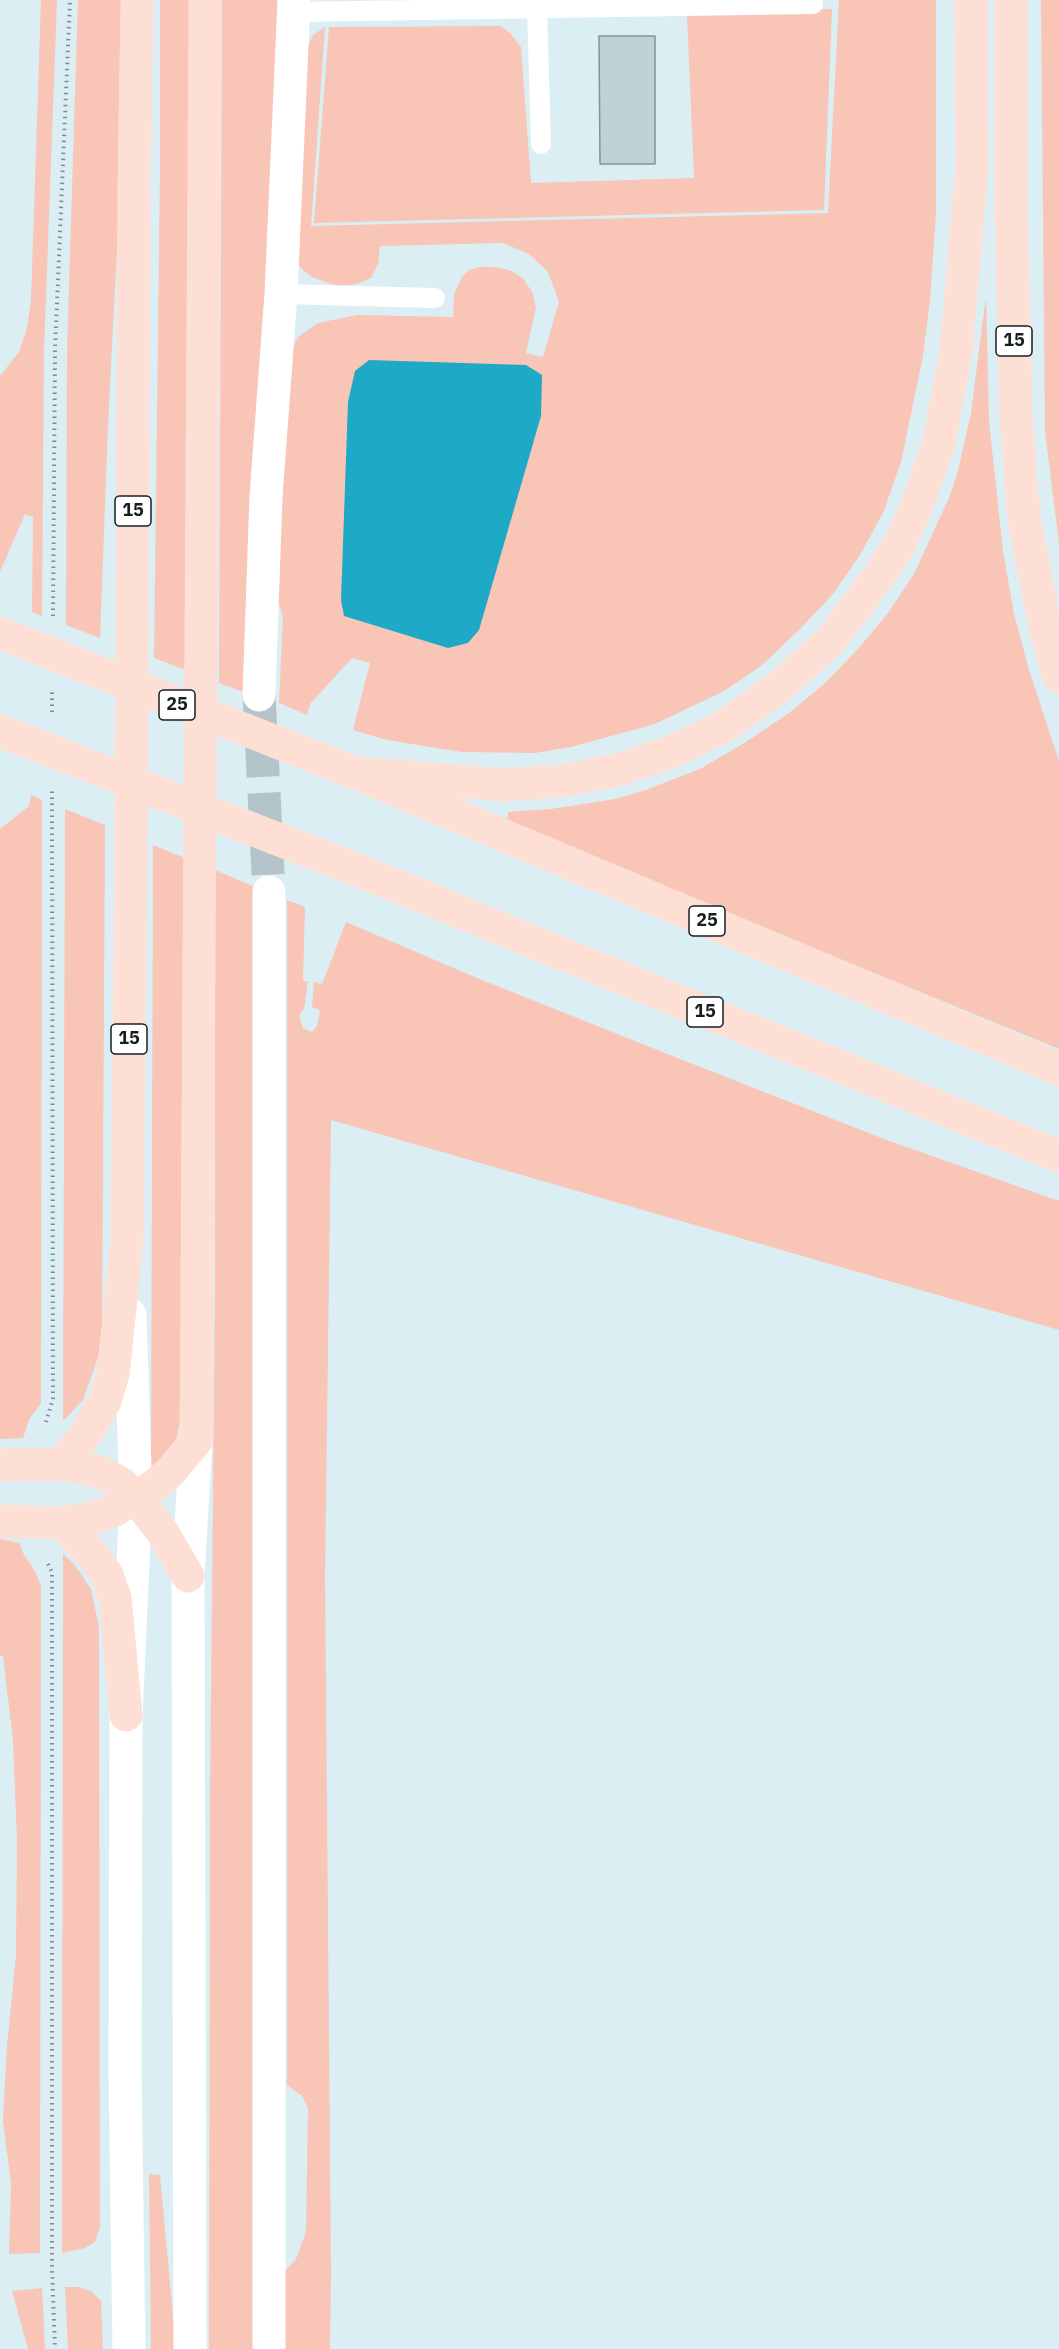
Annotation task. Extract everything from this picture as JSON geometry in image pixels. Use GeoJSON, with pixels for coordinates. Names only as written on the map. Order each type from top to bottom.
{"type":"FeatureCollection","features":[{"type":"Feature","properties":{"kind":"main road","name":"15"},"geometry":{"type":"LineString","coordinates":[[127,1241],[137,0]]}},
{"type":"Feature","properties":{"kind":"main road"},"geometry":{"type":"LineString","coordinates":[[0,1521],[50,1522],[96,1517],[136,1498],[154,1486],[171,1471],[196,1441],[205,0]]}},
{"type":"Feature","properties":{"kind":"main road"},"geometry":{"type":"LineString","coordinates":[[355,773],[505,785],[561,781],[617,770],[671,752],[723,726],[778,688],[831,640],[899,545],[916,508],[939,443],[956,350],[972,169],[971,0]]}},
{"type":"Feature","properties":{"kind":"main road","name":"15"},"geometry":{"type":"LineString","coordinates":[[1011,0],[1011,204],[1016,418],[1024,518],[1044,623],[1059,677]]}},
{"type":"Feature","properties":{"kind":"main road","name":"25"},"geometry":{"type":"LineString","coordinates":[[0,633],[355,773],[1059,1070]]}},
{"type":"Feature","properties":{"kind":"main road","name":"15"},"geometry":{"type":"LineString","coordinates":[[2,733],[352,868],[1059,1156]]}},
{"type":"Feature","properties":{"kind":"main road"},"geometry":{"type":"LineString","coordinates":[[52,1464],[86,1434],[105,1401],[113,1374],[127,1241]]}},
{"type":"Feature","properties":{"kind":"main road"},"geometry":{"type":"LineString","coordinates":[[0,1464],[52,1464],[100,1472],[122,1484],[163,1533],[188,1576]]}},
{"type":"Feature","properties":{"kind":"main road"},"geometry":{"type":"LineString","coordinates":[[50,1522],[94,1556],[107,1575],[115,1598],[126,1715]]}},
{"type":"Feature","properties":{"kind":"street"},"geometry":{"type":"LineString","coordinates":[[259,695],[266,496],[281,294],[293,6]]}},
{"type":"Feature","properties":{"kind":"street"},"geometry":{"type":"LineString","coordinates":[[269,892],[269,2349]]}},
{"type":"Feature","properties":{"kind":"street"},"geometry":{"type":"LineString","coordinates":[[127,1241],[136,1498],[126,1715],[125,2070],[129,2349]]}},
{"type":"Feature","properties":{"kind":"street"},"geometry":{"type":"LineString","coordinates":[[190,2349],[188,1576],[196,1441]]}},
{"type":"Feature","properties":{"kind":"lane"},"geometry":{"type":"LineString","coordinates":[[293,6],[537,8],[813,4]]}},
{"type":"Feature","properties":{"kind":"lane"},"geometry":{"type":"LineString","coordinates":[[537,8],[541,144]]}},
{"type":"Feature","properties":{"kind":"lane"},"geometry":{"type":"LineString","coordinates":[[281,294],[435,298]]}},
{"type":"Feature","properties":{"kind":"path"},"geometry":{"type":"LineString","coordinates":[[53,617],[55,350],[69,0]]}},
{"type":"Feature","properties":{"kind":"path"},"geometry":{"type":"LineString","coordinates":[[52,687],[52,722]]}},
{"type":"Feature","properties":{"kind":"path"},"geometry":{"type":"LineString","coordinates":[[52,781],[53,1399],[42,1438],[52,1464]]}},
{"type":"Feature","properties":{"kind":"path"},"geometry":{"type":"LineString","coordinates":[[50,1522],[38,1540],[52,1572],[52,2270],[55,2349]]}},
{"type":"Feature","properties":{"kind":"shaded area"},"geometry":{"type":"Polygon","coordinates":[[[41,0],[57,0],[44,351],[42,616],[32,612],[33,517],[25,514],[0,572],[0,376],[19,352],[27,328],[31,300],[41,0]]]}},
{"type":"Feature","properties":{"kind":"shaded area"},"geometry":{"type":"Polygon","coordinates":[[[78,0],[124,0],[122,154],[100,638],[66,625],[67,350],[78,0]]]}},
{"type":"Feature","properties":{"kind":"shaded area"},"geometry":{"type":"Polygon","coordinates":[[[160,0],[191,0],[189,671],[154,658],[160,0]]]}},
{"type":"Feature","properties":{"kind":"shaded area"},"geometry":{"type":"Polygon","coordinates":[[[222,0],[278,0],[249,694],[219,683],[222,0]]]}},
{"type":"Feature","properties":{"kind":"shaded area"},"geometry":{"type":"Polygon","coordinates":[[[839,0],[936,0],[936,213],[930,299],[923,356],[901,462],[883,513],[860,555],[833,594],[761,666],[724,691],[655,724],[571,747],[535,753],[462,752],[387,740],[353,730],[370,663],[352,658],[310,704],[307,715],[279,703],[283,616],[276,596],[291,352],[298,337],[318,323],[357,315],[453,317],[454,294],[462,277],[469,270],[495,267],[509,270],[523,278],[532,292],[536,307],[526,353],[543,357],[559,302],[548,272],[529,254],[503,243],[380,246],[378,264],[371,278],[357,284],[340,286],[328,283],[312,277],[302,269],[295,259],[307,49],[313,35],[325,27],[311,226],[828,213],[839,0]]]}},
{"type":"Feature","properties":{"kind":"shaded area"},"geometry":{"type":"Polygon","coordinates":[[[1041,0],[1059,0],[1059,543],[1045,431],[1041,0]]]}},
{"type":"Feature","properties":{"kind":"shaded area"},"geometry":{"type":"Polygon","coordinates":[[[832,9],[824,210],[314,223],[329,27],[501,26],[521,47],[531,183],[694,178],[687,14],[832,9]]]}},
{"type":"Feature","properties":{"kind":"shaded area"},"geometry":{"type":"Polygon","coordinates":[[[986,296],[989,421],[1003,551],[1014,614],[1029,670],[1059,761],[1059,1049],[507,822],[508,812],[551,809],[615,799],[646,790],[702,768],[789,713],[824,684],[858,649],[888,613],[914,574],[949,498],[957,475],[971,413],[986,296]]]}},
{"type":"Feature","properties":{"kind":"shaded area"},"geometry":{"type":"Polygon","coordinates":[[[31,795],[42,800],[41,1403],[29,1420],[23,1438],[0,1439],[0,829],[29,806],[31,795]]]}},
{"type":"Feature","properties":{"kind":"shaded area"},"geometry":{"type":"Polygon","coordinates":[[[65,809],[105,825],[102,1346],[83,1400],[63,1421],[65,809]]]}},
{"type":"Feature","properties":{"kind":"shaded area"},"geometry":{"type":"Polygon","coordinates":[[[153,845],[187,859],[183,1406],[172,1449],[151,1469],[153,845]]]}},
{"type":"Feature","properties":{"kind":"shaded area"},"geometry":{"type":"Polygon","coordinates":[[[215,870],[253,886],[263,1112],[260,2349],[209,2349],[215,870]]]}},
{"type":"Feature","properties":{"kind":"shaded area"},"geometry":{"type":"Polygon","coordinates":[[[287,900],[305,907],[303,981],[308,981],[304,1009],[299,1016],[303,1028],[312,1032],[317,1026],[320,1010],[312,1007],[314,982],[322,984],[346,922],[477,978],[884,1139],[1059,1201],[1059,1330],[331,1120],[325,1576],[330,2349],[283,2349],[285,2271],[296,2259],[306,2232],[308,2108],[302,2096],[287,2085],[287,900]]]}},
{"type":"Feature","properties":{"kind":"shaded area"},"geometry":{"type":"Polygon","coordinates":[[[0,1539],[19,1543],[41,1586],[40,2253],[9,2254],[11,2184],[3,2121],[7,2045],[16,1956],[17,1839],[13,1740],[3,1656],[0,1656],[0,1539]]]}},
{"type":"Feature","properties":{"kind":"shaded area"},"geometry":{"type":"Polygon","coordinates":[[[63,1554],[74,1564],[91,1589],[99,1627],[100,2227],[95,2242],[85,2248],[62,2253],[63,1554]]]}},
{"type":"Feature","properties":{"kind":"shaded area"},"geometry":{"type":"Polygon","coordinates":[[[149,2174],[160,2175],[176,2349],[151,2349],[149,2174]]]}},
{"type":"Feature","properties":{"kind":"shaded area"},"geometry":{"type":"Polygon","coordinates":[[[65,2287],[78,2287],[91,2291],[101,2301],[103,2349],[68,2349],[65,2287]]]}},
{"type":"Feature","properties":{"kind":"shaded area"},"geometry":{"type":"Polygon","coordinates":[[[42,2288],[45,2349],[28,2349],[12,2291],[42,2288]]]}},
{"type":"Feature","properties":{"kind":"water"},"geometry":{"type":"Polygon","coordinates":[[[369,360],[526,365],[542,375],[541,416],[479,630],[468,643],[448,648],[344,616],[341,600],[348,402],[355,371],[369,360]]]}},
{"type":"Feature","properties":{"kind":"building"},"geometry":{"type":"Polygon","coordinates":[[[599,36],[655,36],[655,164],[600,164],[599,36]]]}},
{"type":"Feature","properties":{"kind":"tunnel"},"geometry":{"type":"LineString","coordinates":[[259,695],[269,892]]}}]}
